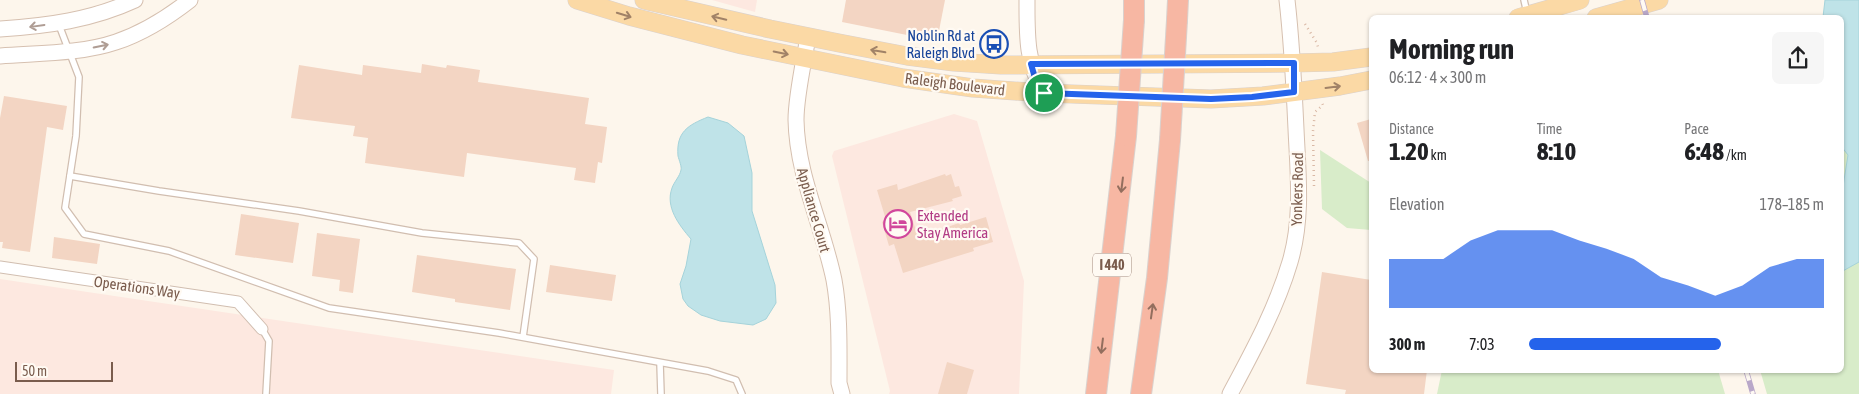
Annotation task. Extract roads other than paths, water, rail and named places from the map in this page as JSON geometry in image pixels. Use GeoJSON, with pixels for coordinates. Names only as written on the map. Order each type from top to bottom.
{"type":"FeatureCollection","features":[{"type":"Feature","properties":{"kind":"highway","name":"I 440"},"geometry":{"type":"LineString","coordinates":[[1096,394],[1126,136],[1134,10]]}},
{"type":"Feature","properties":{"kind":"highway"},"geometry":{"type":"LineString","coordinates":[[1141,394],[1157,278],[1170,140],[1178,10]]}},
{"type":"Feature","properties":{"kind":"main road","name":"Raleigh Boulevard"},"geometry":{"type":"LineString","coordinates":[[577,0],[697,35],[949,86],[1044,93],[1211,99],[1252,97],[1369,80]]}},
{"type":"Feature","properties":{"kind":"main road","name":"Raleigh Boulevard"},"geometry":{"type":"LineString","coordinates":[[644,0],[808,37],[930,59],[977,64],[1294,63],[1333,62],[1369,57]]}},
{"type":"Feature","properties":{"kind":"main road"},"geometry":{"type":"LineString","coordinates":[[1523,11],[1580,0]]}},
{"type":"Feature","properties":{"kind":"main road"},"geometry":{"type":"LineString","coordinates":[[1606,15],[1659,0]]}},
{"type":"Feature","properties":{"kind":"street"},"geometry":{"type":"LineString","coordinates":[[0,29],[58,23],[91,17],[114,10],[135,0]]}},
{"type":"Feature","properties":{"kind":"street"},"geometry":{"type":"LineString","coordinates":[[0,56],[69,51],[115,43],[157,24],[190,0]]}},
{"type":"Feature","properties":{"kind":"street"},"geometry":{"type":"LineString","coordinates":[[1027,0],[1028,41],[1031,64],[1035,78],[1044,93]]}},
{"type":"Feature","properties":{"kind":"street","name":"Yonkers Road"},"geometry":{"type":"LineString","coordinates":[[1230,394],[1277,301],[1290,260],[1299,214],[1299,164],[1294,63],[1287,0]]}},
{"type":"Feature","properties":{"kind":"street","name":"Appliance Court"},"geometry":{"type":"LineString","coordinates":[[808,37],[796,119],[800,164],[824,240],[834,280],[838,310],[838,390]]}},
{"type":"Feature","properties":{"kind":"street","name":"Operations Way"},"geometry":{"type":"LineString","coordinates":[[0,267],[238,302],[262,329]]}},
{"type":"Feature","properties":{"kind":"lane"},"geometry":{"type":"LineString","coordinates":[[58,23],[79,77],[76,136],[65,208],[84,234],[169,251],[329,308],[522,337],[708,371],[736,380],[742,394]]}},
{"type":"Feature","properties":{"kind":"lane"},"geometry":{"type":"LineString","coordinates":[[70,176],[158,191],[299,211],[422,233],[519,243],[534,258],[522,337]]}},
{"type":"Feature","properties":{"kind":"lane"},"geometry":{"type":"LineString","coordinates":[[262,329],[269,341],[266,394]]}},
{"type":"Feature","properties":{"kind":"lane"},"geometry":{"type":"LineString","coordinates":[[660,363],[661,394]]}},
{"type":"Feature","properties":{"kind":"water"},"geometry":{"type":"Polygon","coordinates":[[[1825,0],[1859,0],[1859,262],[1844,270],[1844,180],[1848,155],[1844,150],[1844,15],[1823,15],[1825,0]]]}},
{"type":"Feature","properties":{"kind":"water"},"geometry":{"type":"Polygon","coordinates":[[[708,117],[728,123],[744,136],[752,173],[752,211],[775,285],[776,303],[766,319],[753,325],[720,321],[701,315],[688,306],[683,299],[680,284],[686,266],[691,239],[674,215],[670,195],[681,170],[678,148],[681,135],[695,123],[708,117]]]}},
{"type":"Feature","properties":{"kind":"railway"},"geometry":{"type":"LineString","coordinates":[[1642,0],[1646,15]]}},
{"type":"Feature","properties":{"kind":"railway"},"geometry":{"type":"LineString","coordinates":[[1747,373],[1753,394]]}},
{"type":"Feature","properties":{"kind":"place","name":"Noblin Rd at Raleigh Blvd"},"geometry":{"type":"Point","coordinates":[994,44]}},
{"type":"Feature","properties":{"kind":"place","name":"Extended Stay America"},"geometry":{"type":"Point","coordinates":[898,224]}}]}
